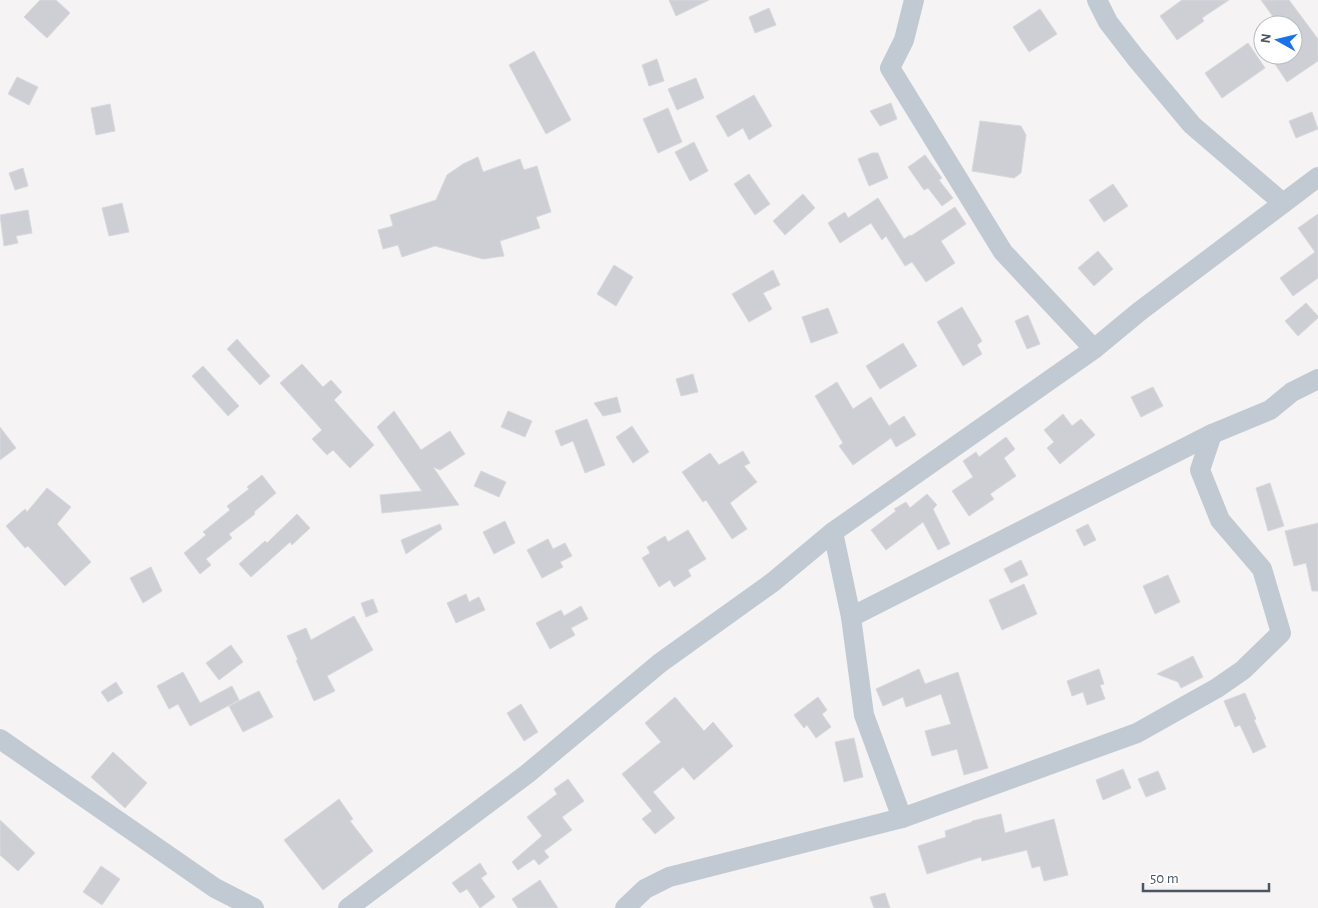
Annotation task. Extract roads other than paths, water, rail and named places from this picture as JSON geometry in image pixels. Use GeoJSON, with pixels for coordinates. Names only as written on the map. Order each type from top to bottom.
{"type":"FeatureCollection","features":[{"type":"Feature","properties":{"kind":"street"},"geometry":{"type":"LineString","coordinates":[[914,0],[904,40],[890,68],[1003,252],[1094,349]]}},
{"type":"Feature","properties":{"kind":"street"},"geometry":{"type":"LineString","coordinates":[[1096,0],[1108,22],[1192,125],[1283,203]]}},
{"type":"Feature","properties":{"kind":"street"},"geometry":{"type":"LineString","coordinates":[[348,908],[527,774],[660,663],[773,582],[833,532],[1094,349],[1140,311],[1318,177]]}},
{"type":"Feature","properties":{"kind":"street"},"geometry":{"type":"LineString","coordinates":[[851,617],[1212,434],[1270,410],[1292,392],[1318,379]]}},
{"type":"Feature","properties":{"kind":"street"},"geometry":{"type":"LineString","coordinates":[[625,908],[645,889],[669,877],[902,818],[1136,733],[1217,688],[1243,670],[1281,633],[1262,569],[1220,520],[1200,470],[1212,434]]}},
{"type":"Feature","properties":{"kind":"street"},"geometry":{"type":"LineString","coordinates":[[833,532],[851,617],[864,715],[902,818]]}},
{"type":"Feature","properties":{"kind":"street"},"geometry":{"type":"LineString","coordinates":[[0,739],[215,888],[254,908]]}}]}
